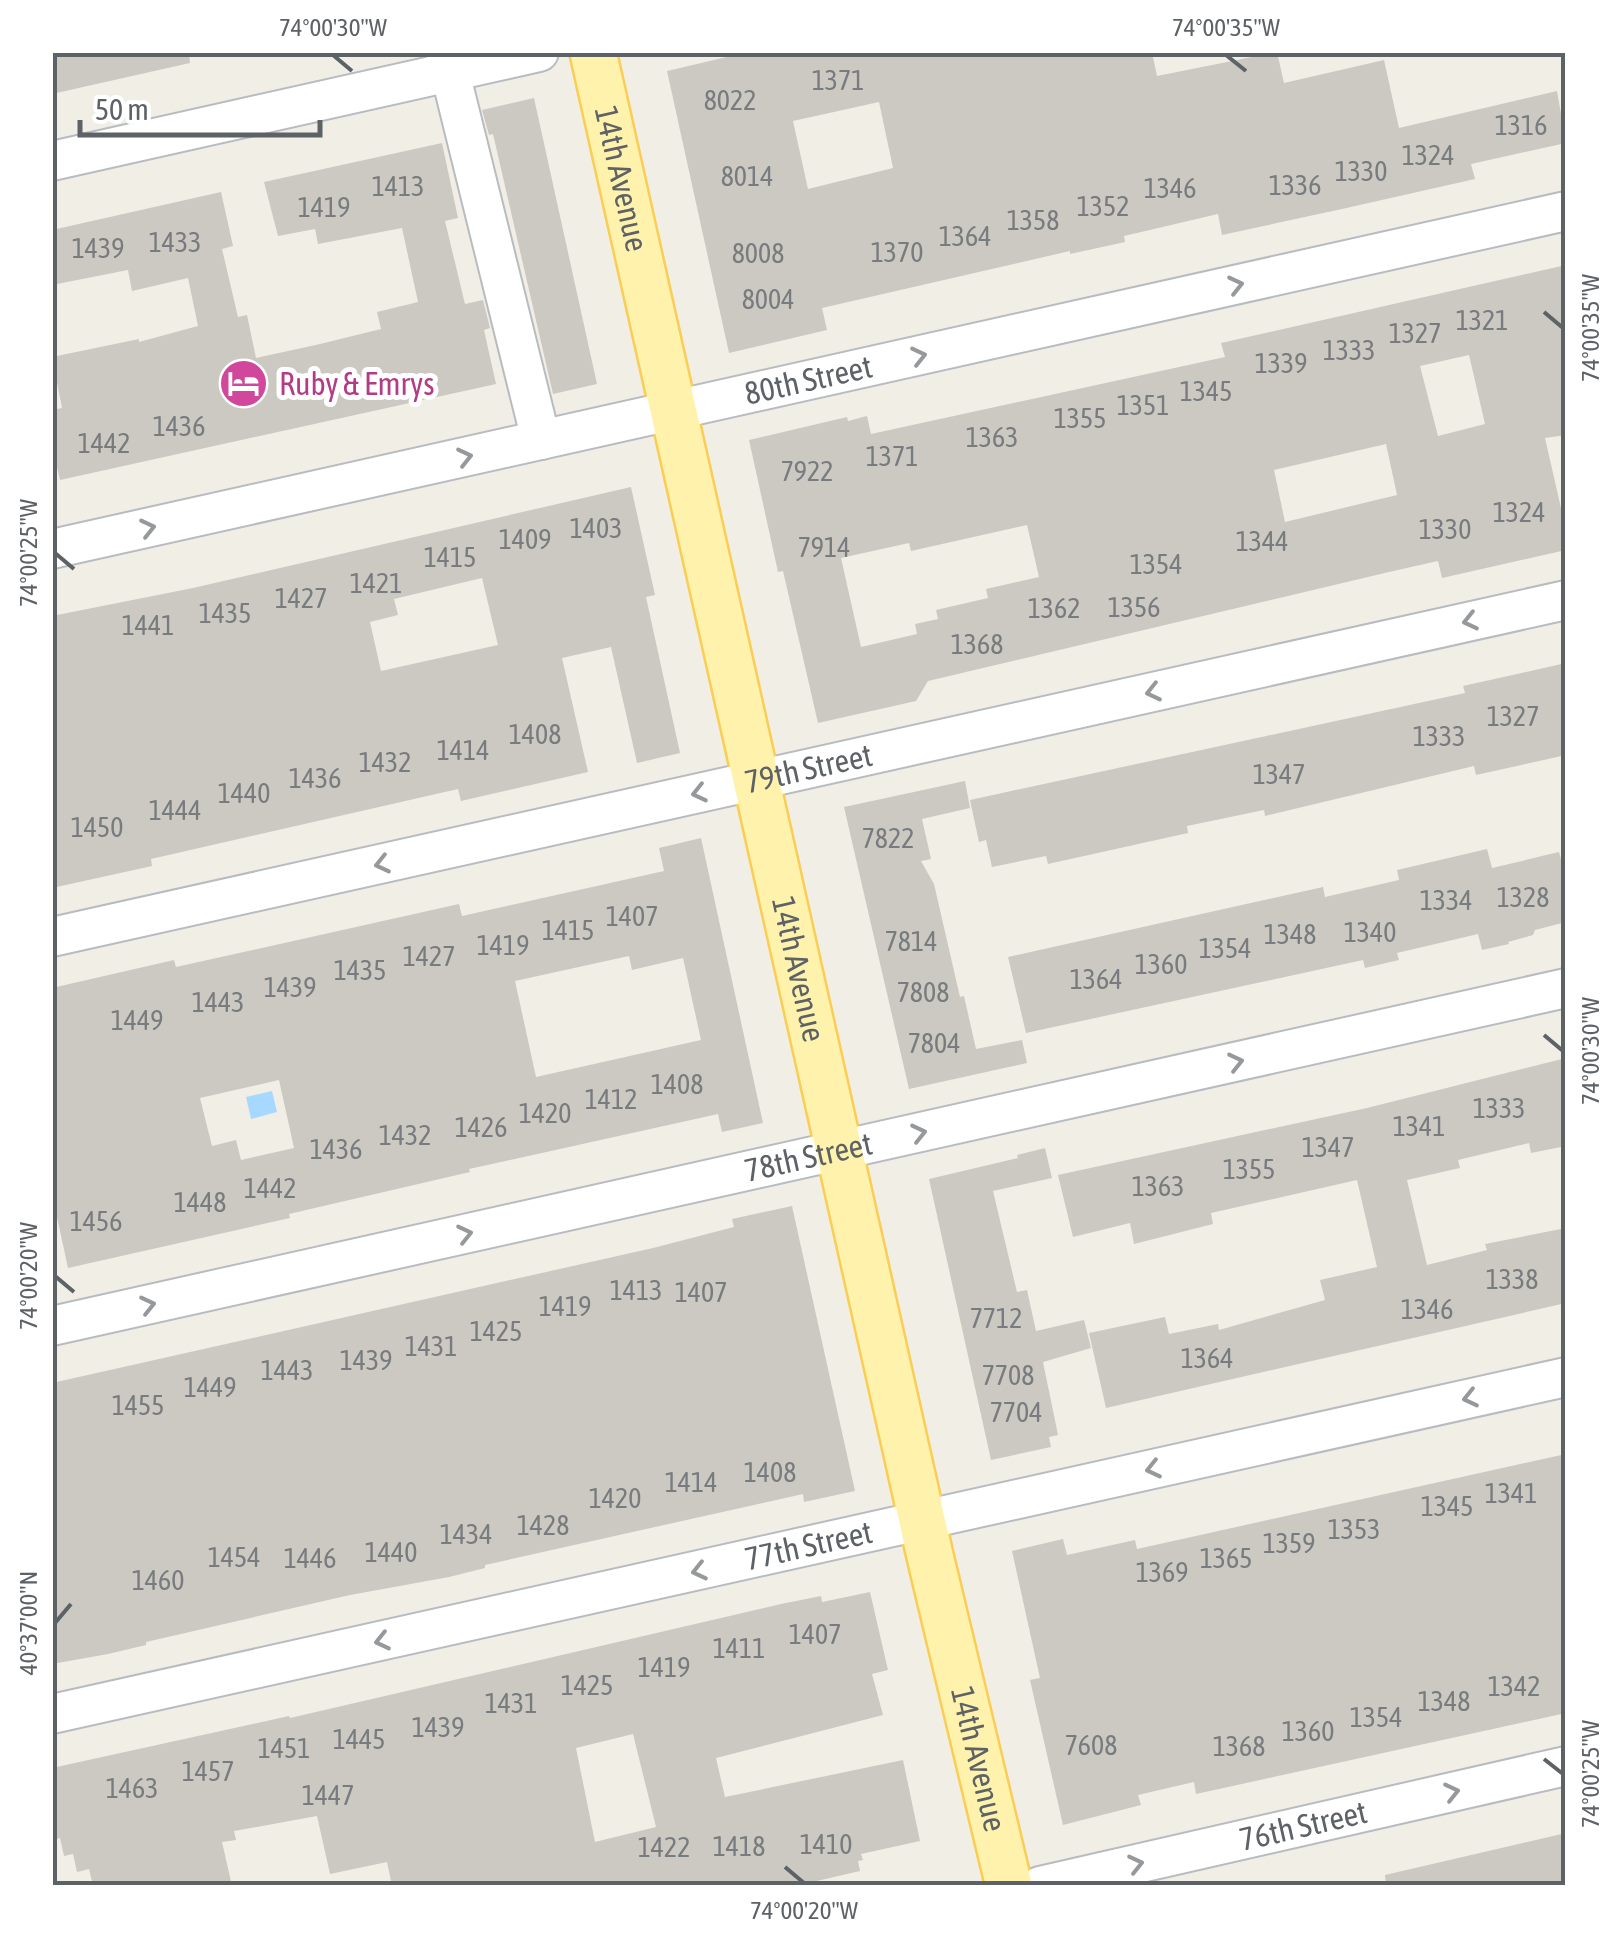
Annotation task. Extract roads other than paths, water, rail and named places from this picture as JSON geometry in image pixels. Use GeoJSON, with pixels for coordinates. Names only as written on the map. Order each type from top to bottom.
{"type":"FeatureCollection","features":[{"type":"Feature","properties":{"kind":"main road","name":"14th Avenue"},"geometry":{"type":"LineString","coordinates":[[594,52],[922,1521],[1009,1886]]}},
{"type":"Feature","properties":{"kind":"street"},"geometry":{"type":"LineString","coordinates":[[52,161],[447,62],[539,52]]}},
{"type":"Feature","properties":{"kind":"street"},"geometry":{"type":"LineString","coordinates":[[447,62],[541,440]]}},
{"type":"Feature","properties":{"kind":"street","name":"80th Street"},"geometry":{"type":"LineString","coordinates":[[52,549],[1566,211]]}},
{"type":"Feature","properties":{"kind":"street","name":"79th Street"},"geometry":{"type":"LineString","coordinates":[[52,938],[1566,600]]}},
{"type":"Feature","properties":{"kind":"street","name":"78th Street"},"geometry":{"type":"LineString","coordinates":[[52,1326],[1566,988]]}},
{"type":"Feature","properties":{"kind":"street","name":"77th Street"},"geometry":{"type":"LineString","coordinates":[[52,1714],[1566,1377]]}},
{"type":"Feature","properties":{"kind":"street","name":"76th Street"},"geometry":{"type":"LineString","coordinates":[[1040,1886],[1566,1766]]}},
{"type":"Feature","properties":{"kind":"water"},"geometry":{"type":"Polygon","coordinates":[[[272,1091],[277,1112],[251,1119],[246,1097],[272,1091]]]}},
{"type":"Feature","properties":{"kind":"place","name":"Ruby & Emrys"},"geometry":{"type":"Point","coordinates":[244,384]}}]}
